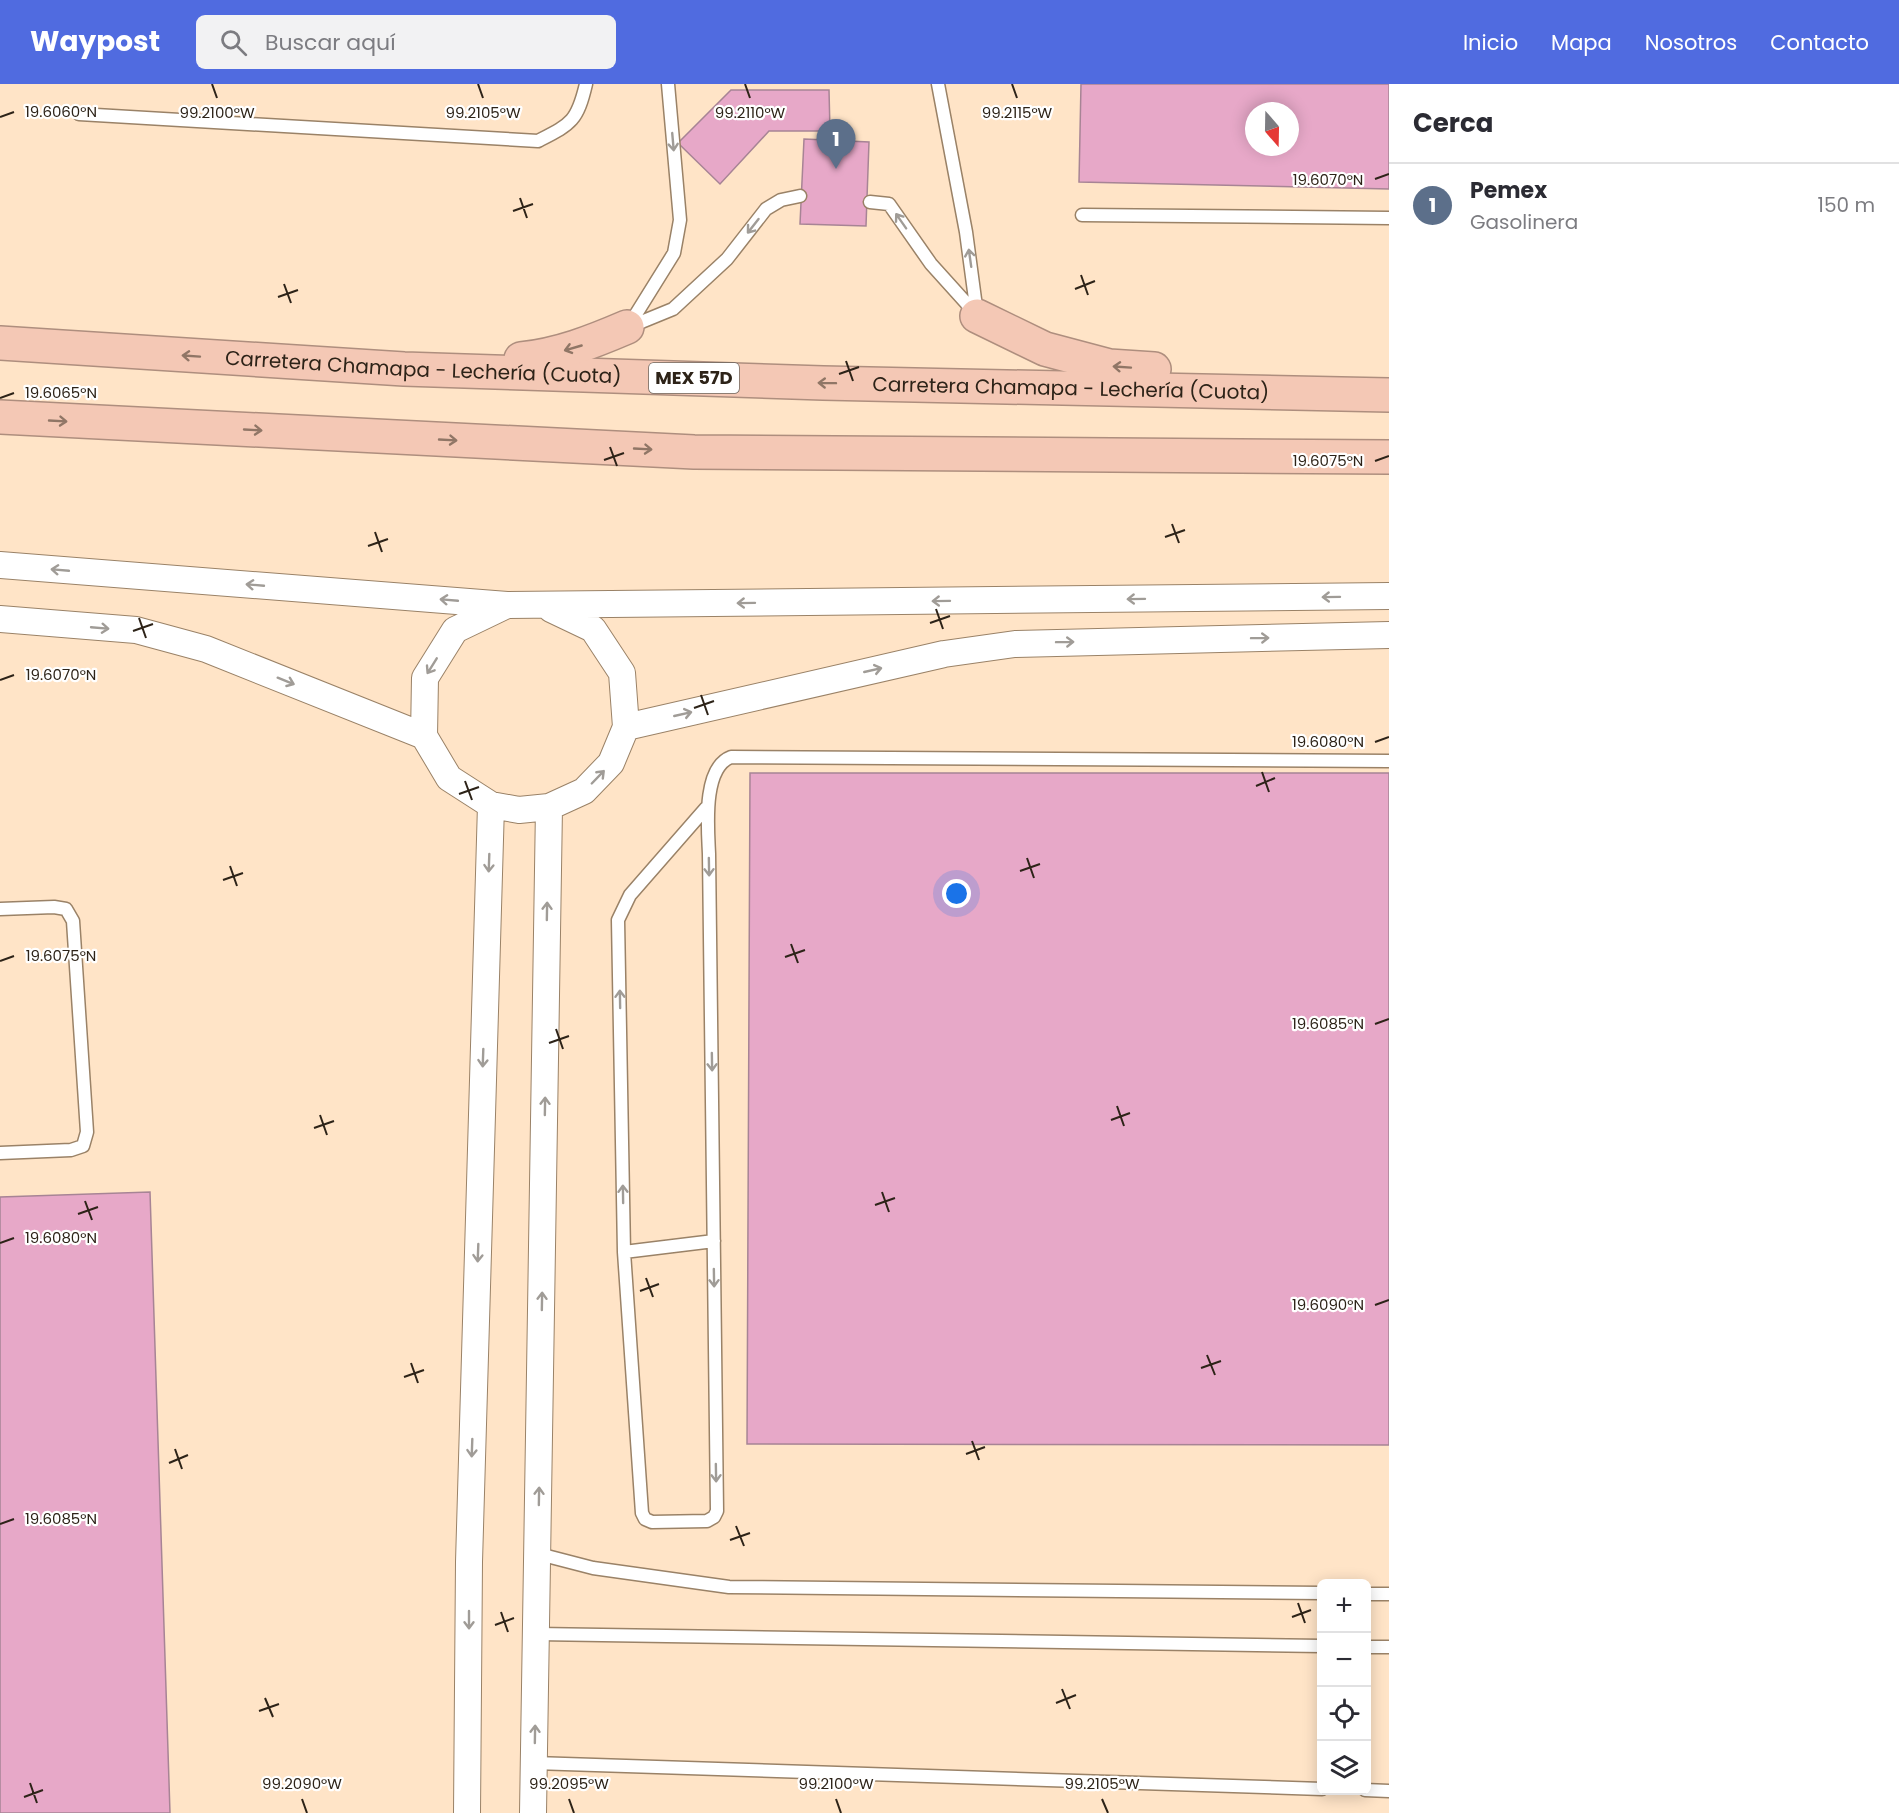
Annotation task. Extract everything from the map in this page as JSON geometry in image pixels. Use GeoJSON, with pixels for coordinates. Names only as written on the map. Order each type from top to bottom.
{"type":"FeatureCollection","features":[{"type":"Feature","properties":{"kind":"highway"},"geometry":{"type":"LineString","coordinates":[[977,316],[1045,350],[1109,366],[1203,373],[1302,375],[1389,388]]}},
{"type":"Feature","properties":{"kind":"highway"},"geometry":{"type":"LineString","coordinates":[[404,369],[542,357],[582,346],[627,327]]}},
{"type":"Feature","properties":{"kind":"highway","name":"Carretera Chamapa - Lechería (Cuota)"},"geometry":{"type":"LineString","coordinates":[[0,343],[404,369],[823,383],[1389,395]]}},
{"type":"Feature","properties":{"kind":"highway"},"geometry":{"type":"LineString","coordinates":[[0,417],[694,452],[1389,457]]}},
{"type":"Feature","properties":{"kind":"street"},"geometry":{"type":"LineString","coordinates":[[0,565],[544,606],[1389,596]]}},
{"type":"Feature","properties":{"kind":"street"},"geometry":{"type":"LineString","coordinates":[[507,605],[455,630],[425,678],[424,736],[449,778],[491,804],[519,810],[549,807],[584,791],[611,763],[626,727],[622,673],[593,629],[544,606]]}},
{"type":"Feature","properties":{"kind":"street"},"geometry":{"type":"LineString","coordinates":[[0,620],[136,630],[196,647],[424,736]]}},
{"type":"Feature","properties":{"kind":"street"},"geometry":{"type":"LineString","coordinates":[[626,727],[944,654],[1015,644],[1389,635]]}},
{"type":"Feature","properties":{"kind":"street"},"geometry":{"type":"LineString","coordinates":[[467,1813],[469,1562],[491,804]]}},
{"type":"Feature","properties":{"kind":"street"},"geometry":{"type":"LineString","coordinates":[[533,1813],[539,1554],[549,807]]}},
{"type":"Feature","properties":{"kind":"lane"},"geometry":{"type":"LineString","coordinates":[[80,114],[538,141],[569,125],[582,101],[586,84]]}},
{"type":"Feature","properties":{"kind":"lane"},"geometry":{"type":"LineString","coordinates":[[627,327],[674,253],[680,220],[668,84]]}},
{"type":"Feature","properties":{"kind":"lane"},"geometry":{"type":"LineString","coordinates":[[938,84],[966,232],[977,316]]}},
{"type":"Feature","properties":{"kind":"lane"},"geometry":{"type":"LineString","coordinates":[[627,327],[673,309],[727,259],[766,209],[781,200],[800,196]]}},
{"type":"Feature","properties":{"kind":"lane"},"geometry":{"type":"LineString","coordinates":[[870,202],[889,204],[931,264],[977,316]]}},
{"type":"Feature","properties":{"kind":"lane"},"geometry":{"type":"LineString","coordinates":[[1082,215],[1389,218]]}},
{"type":"Feature","properties":{"kind":"lane"},"geometry":{"type":"LineString","coordinates":[[706,808],[630,895],[618,920],[624,1252],[642,1513],[645,1519],[652,1522],[707,1521],[714,1517],[717,1511],[709,854],[706,808],[718,766],[731,757],[1389,761]]}},
{"type":"Feature","properties":{"kind":"lane"},"geometry":{"type":"LineString","coordinates":[[0,909],[66,909],[72,921],[87,1132],[83,1146],[71,1150],[0,1153]]}},
{"type":"Feature","properties":{"kind":"lane"},"geometry":{"type":"LineString","coordinates":[[624,1252],[714,1241]]}},
{"type":"Feature","properties":{"kind":"lane"},"geometry":{"type":"LineString","coordinates":[[539,1554],[593,1568],[729,1587],[1317,1593]]}},
{"type":"Feature","properties":{"kind":"lane"},"geometry":{"type":"LineString","coordinates":[[1371,1594],[1389,1594]]}},
{"type":"Feature","properties":{"kind":"lane"},"geometry":{"type":"LineString","coordinates":[[537,1634],[1317,1646]]}},
{"type":"Feature","properties":{"kind":"lane"},"geometry":{"type":"LineString","coordinates":[[1371,1647],[1389,1647]]}},
{"type":"Feature","properties":{"kind":"lane"},"geometry":{"type":"LineString","coordinates":[[534,1763],[1317,1789]]}},
{"type":"Feature","properties":{"kind":"lane"},"geometry":{"type":"LineString","coordinates":[[1371,1791],[1389,1791]]}},
{"type":"Feature","properties":{"kind":"building"},"geometry":{"type":"Polygon","coordinates":[[[1081,84],[1389,84],[1389,189],[1079,182],[1081,84]]]}},
{"type":"Feature","properties":{"kind":"building"},"geometry":{"type":"Polygon","coordinates":[[[731,90],[829,90],[830,131],[769,131],[720,184],[678,143],[731,90]]]}},
{"type":"Feature","properties":{"kind":"building"},"geometry":{"type":"Polygon","coordinates":[[[804,139],[869,142],[866,226],[800,224],[804,139]]]}},
{"type":"Feature","properties":{"kind":"building"},"geometry":{"type":"Polygon","coordinates":[[[750,773],[1389,773],[1389,1445],[747,1444],[750,773]]]}},
{"type":"Feature","properties":{"kind":"building"},"geometry":{"type":"Polygon","coordinates":[[[150,1192],[170,1813],[0,1813],[0,1197],[150,1192]]]}},
{"type":"Feature","properties":{"kind":"place","name":"Pemex"},"geometry":{"type":"Point","coordinates":[836,169]}}]}
